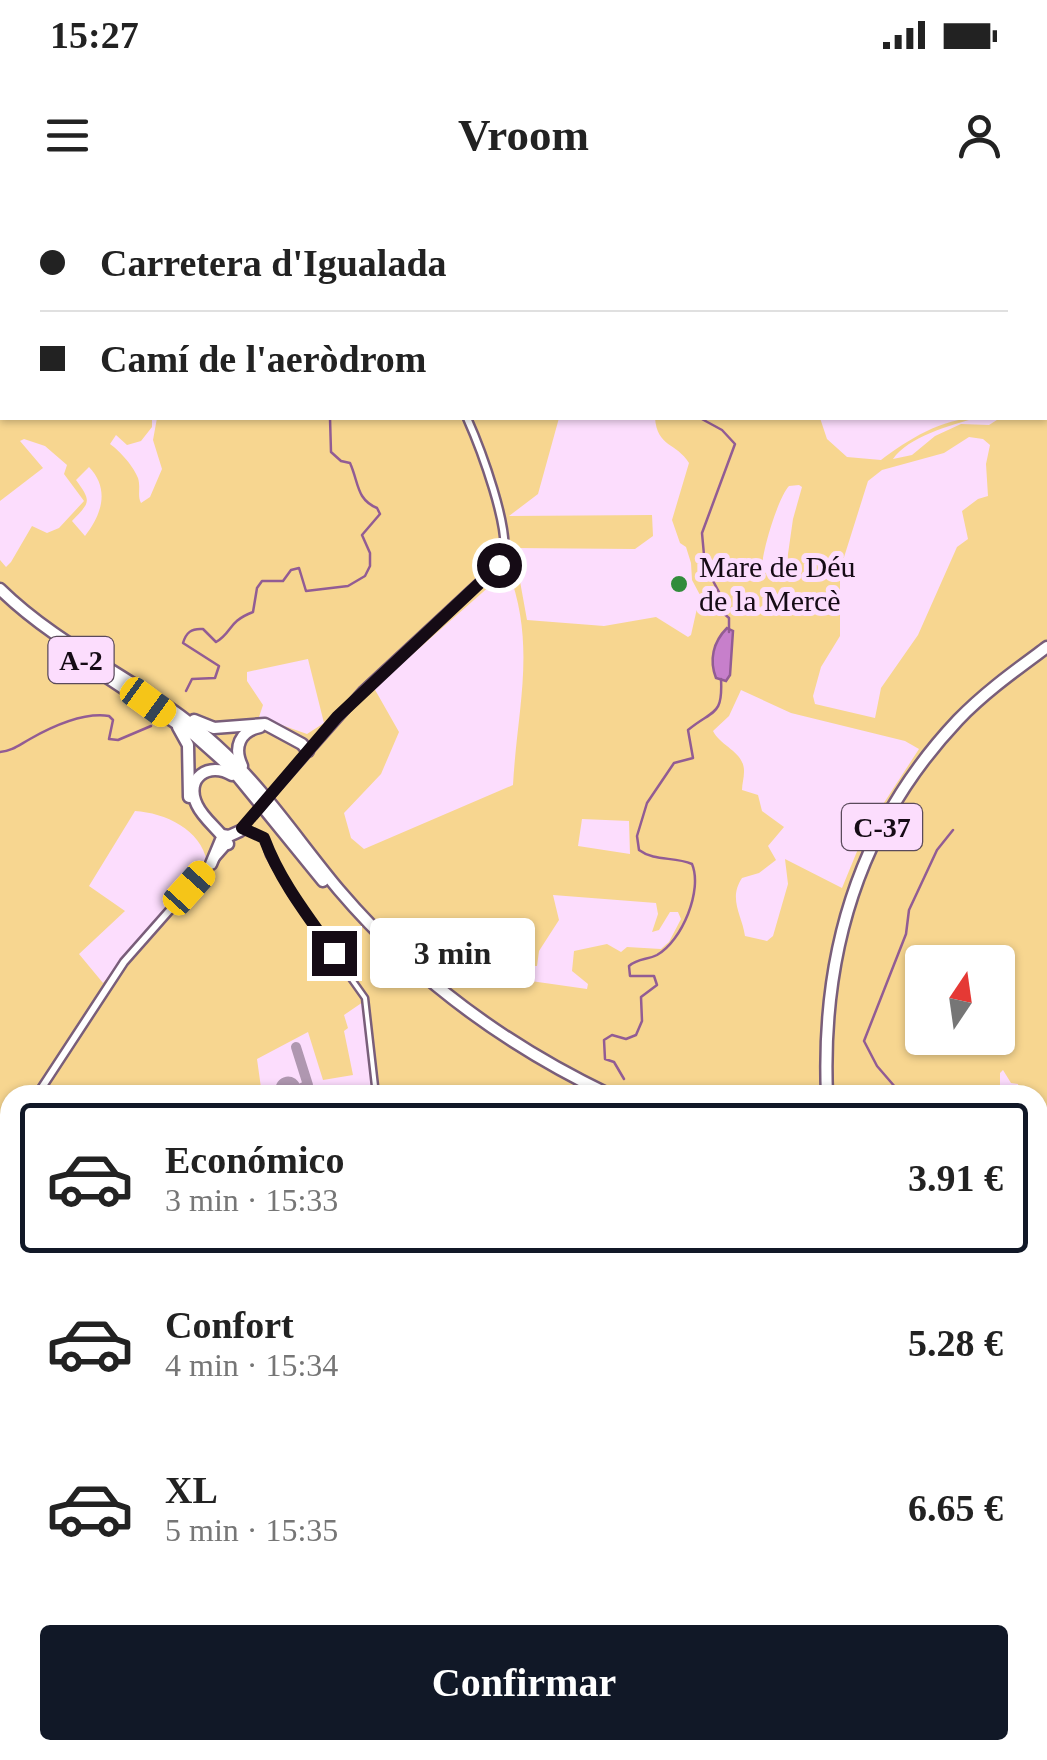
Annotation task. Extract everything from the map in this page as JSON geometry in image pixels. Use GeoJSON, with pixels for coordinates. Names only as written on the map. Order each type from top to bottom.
{"type":"FeatureCollection","features":[{"type":"Feature","properties":{"kind":"highway","name":"A-2"},"geometry":{"type":"LineString","coordinates":[[0,590],[71,647],[189,721],[254,783],[339,890],[420,971],[506,1037],[592,1085]]}},
{"type":"Feature","properties":{"kind":"highway","name":"A-2"},"geometry":{"type":"LineString","coordinates":[[0,598],[66,652],[167,716],[230,767],[258,812],[412,974],[500,1040],[577,1085]]}},
{"type":"Feature","properties":{"kind":"highway","name":"C-37"},"geometry":{"type":"LineString","coordinates":[[827,1085],[826,1026],[834,961],[855,886],[872,845],[924,760],[958,720],[997,684],[1047,647]]}},
{"type":"Feature","properties":{"kind":"highway"},"geometry":{"type":"LineString","coordinates":[[125,678],[150,690],[197,723],[227,728],[256,722],[276,730],[300,748],[318,740]]}},
{"type":"Feature","properties":{"kind":"highway"},"geometry":{"type":"LineString","coordinates":[[167,716],[188,745],[186,782],[191,801],[224,840]]}},
{"type":"Feature","properties":{"kind":"highway"},"geometry":{"type":"LineString","coordinates":[[254,783],[237,755],[238,743],[250,729],[259,726],[276,730]]}},
{"type":"Feature","properties":{"kind":"highway"},"geometry":{"type":"LineString","coordinates":[[224,840],[196,803],[192,790],[204,770],[217,768],[229,772],[258,812]]}},
{"type":"Feature","properties":{"kind":"highway"},"geometry":{"type":"LineString","coordinates":[[211,864],[224,840],[241,830]]}},
{"type":"Feature","properties":{"kind":"street"},"geometry":{"type":"LineString","coordinates":[[318,740],[363,690],[502,560],[505,540],[485,463],[469,420]]}},
{"type":"Feature","properties":{"kind":"street"},"geometry":{"type":"LineString","coordinates":[[300,748],[274,791],[241,830],[264,838],[268,855],[292,894],[365,998],[375,1085]]}},
{"type":"Feature","properties":{"kind":"street"},"geometry":{"type":"LineString","coordinates":[[44,1085],[124,962],[211,864]]}},
{"type":"Feature","properties":{"kind":"shaded area"},"geometry":{"type":"Polygon","coordinates":[[[0,420],[152,420],[152,427],[141,441],[127,445],[116,435],[110,444],[136,474],[141,503],[150,497],[162,469],[153,440],[157,420],[558,420],[538,494],[509,516],[652,515],[653,536],[635,549],[514,548],[527,620],[604,626],[656,617],[688,637],[700,595],[692,580],[686,547],[680,543],[672,520],[689,463],[663,440],[655,420],[821,420],[827,439],[847,457],[881,460],[902,445],[951,422],[970,420],[919,438],[893,459],[912,455],[935,436],[961,424],[1047,420],[1047,1085],[1011,1083],[1003,1070],[1000,1085],[373,1085],[363,1002],[344,1015],[353,1075],[323,1080],[308,1032],[257,1059],[261,1085],[0,1085],[0,560],[6,567],[11,562],[32,526],[47,533],[59,528],[84,501],[64,474],[67,465],[45,446],[20,441],[43,468],[0,501],[0,420]],[[969,437],[944,453],[882,470],[868,481],[840,570],[840,636],[821,667],[813,696],[815,704],[875,718],[881,688],[918,635],[957,547],[968,539],[962,511],[988,496],[986,464],[990,445],[983,439],[969,437]],[[89,467],[76,480],[87,502],[72,521],[85,536],[101,501],[100,484],[89,467]],[[789,486],[780,501],[768,538],[762,568],[773,582],[786,568],[802,487],[789,486]],[[508,570],[374,688],[399,732],[381,774],[344,813],[351,838],[364,849],[513,785],[523,651],[517,598],[508,570]],[[724,631],[714,648],[715,676],[730,675],[733,631],[724,631]],[[308,659],[247,672],[247,681],[263,705],[259,717],[307,734],[324,723],[308,659]],[[741,690],[729,716],[713,731],[741,759],[742,790],[758,795],[762,811],[784,827],[768,846],[776,860],[759,873],[742,878],[736,893],[745,936],[767,941],[773,936],[788,884],[785,859],[842,888],[865,832],[919,749],[905,741],[791,713],[741,690]],[[135,811],[89,886],[125,911],[79,954],[103,983],[207,862],[197,840],[180,825],[158,815],[135,811]],[[582,819],[578,846],[630,854],[629,821],[582,819]],[[553,895],[559,920],[539,951],[537,966],[504,965],[502,977],[587,989],[588,984],[572,971],[574,951],[607,944],[621,952],[627,947],[661,949],[681,919],[678,912],[670,912],[659,930],[652,932],[658,914],[656,903],[553,895]]]}},
{"type":"Feature","properties":{"kind":"shaded area"},"geometry":{"type":"Polygon","coordinates":[[[727,628],[733,631],[730,675],[726,681],[716,678],[713,658],[718,639],[727,628]]]}},
{"type":"Feature","properties":{"kind":"waterway"},"geometry":{"type":"LineString","coordinates":[[186,691],[192,679],[215,678],[219,666],[183,643],[186,636],[192,630],[203,629],[216,642],[253,612],[262,581],[283,581],[291,570],[299,568],[306,591],[348,586],[365,576],[370,553],[362,535],[380,514],[362,495],[350,463],[331,452],[330,420]]}},
{"type":"Feature","properties":{"kind":"waterway"},"geometry":{"type":"LineString","coordinates":[[704,420],[722,430],[735,444],[702,533],[705,566],[719,592],[722,612],[729,618],[729,632]]}},
{"type":"Feature","properties":{"kind":"waterway"},"geometry":{"type":"LineString","coordinates":[[624,1079],[614,1062],[605,1059],[604,1040],[612,1035],[626,1039],[636,1035],[642,1021],[641,997],[657,985],[654,976],[630,976],[629,966],[657,955],[675,939],[688,914],[695,887],[692,864],[645,854],[639,850],[637,836],[647,803],[674,763],[693,758],[688,730],[718,706],[721,679]]}},
{"type":"Feature","properties":{"kind":"waterway"},"geometry":{"type":"LineString","coordinates":[[0,752],[58,725],[89,716],[109,716],[113,720],[109,739],[118,740],[151,726]]}},
{"type":"Feature","properties":{"kind":"waterway"},"geometry":{"type":"LineString","coordinates":[[893,1085],[877,1066],[864,1041],[906,934],[909,910],[937,850],[953,830]]}},
{"type":"Feature","properties":{"kind":"taxiway"},"geometry":{"type":"LineString","coordinates":[[296,1047],[308,1085]]}},
{"type":"Feature","properties":{"kind":"place","name":"Mare de Déu de la Mercè"},"geometry":{"type":"Point","coordinates":[679,584]}},
{"type":"Feature","properties":{"kind":"route"},"geometry":{"type":"LineString","coordinates":[[334,953],[268,855],[264,838],[242,828],[363,690],[499,565]]}}]}
